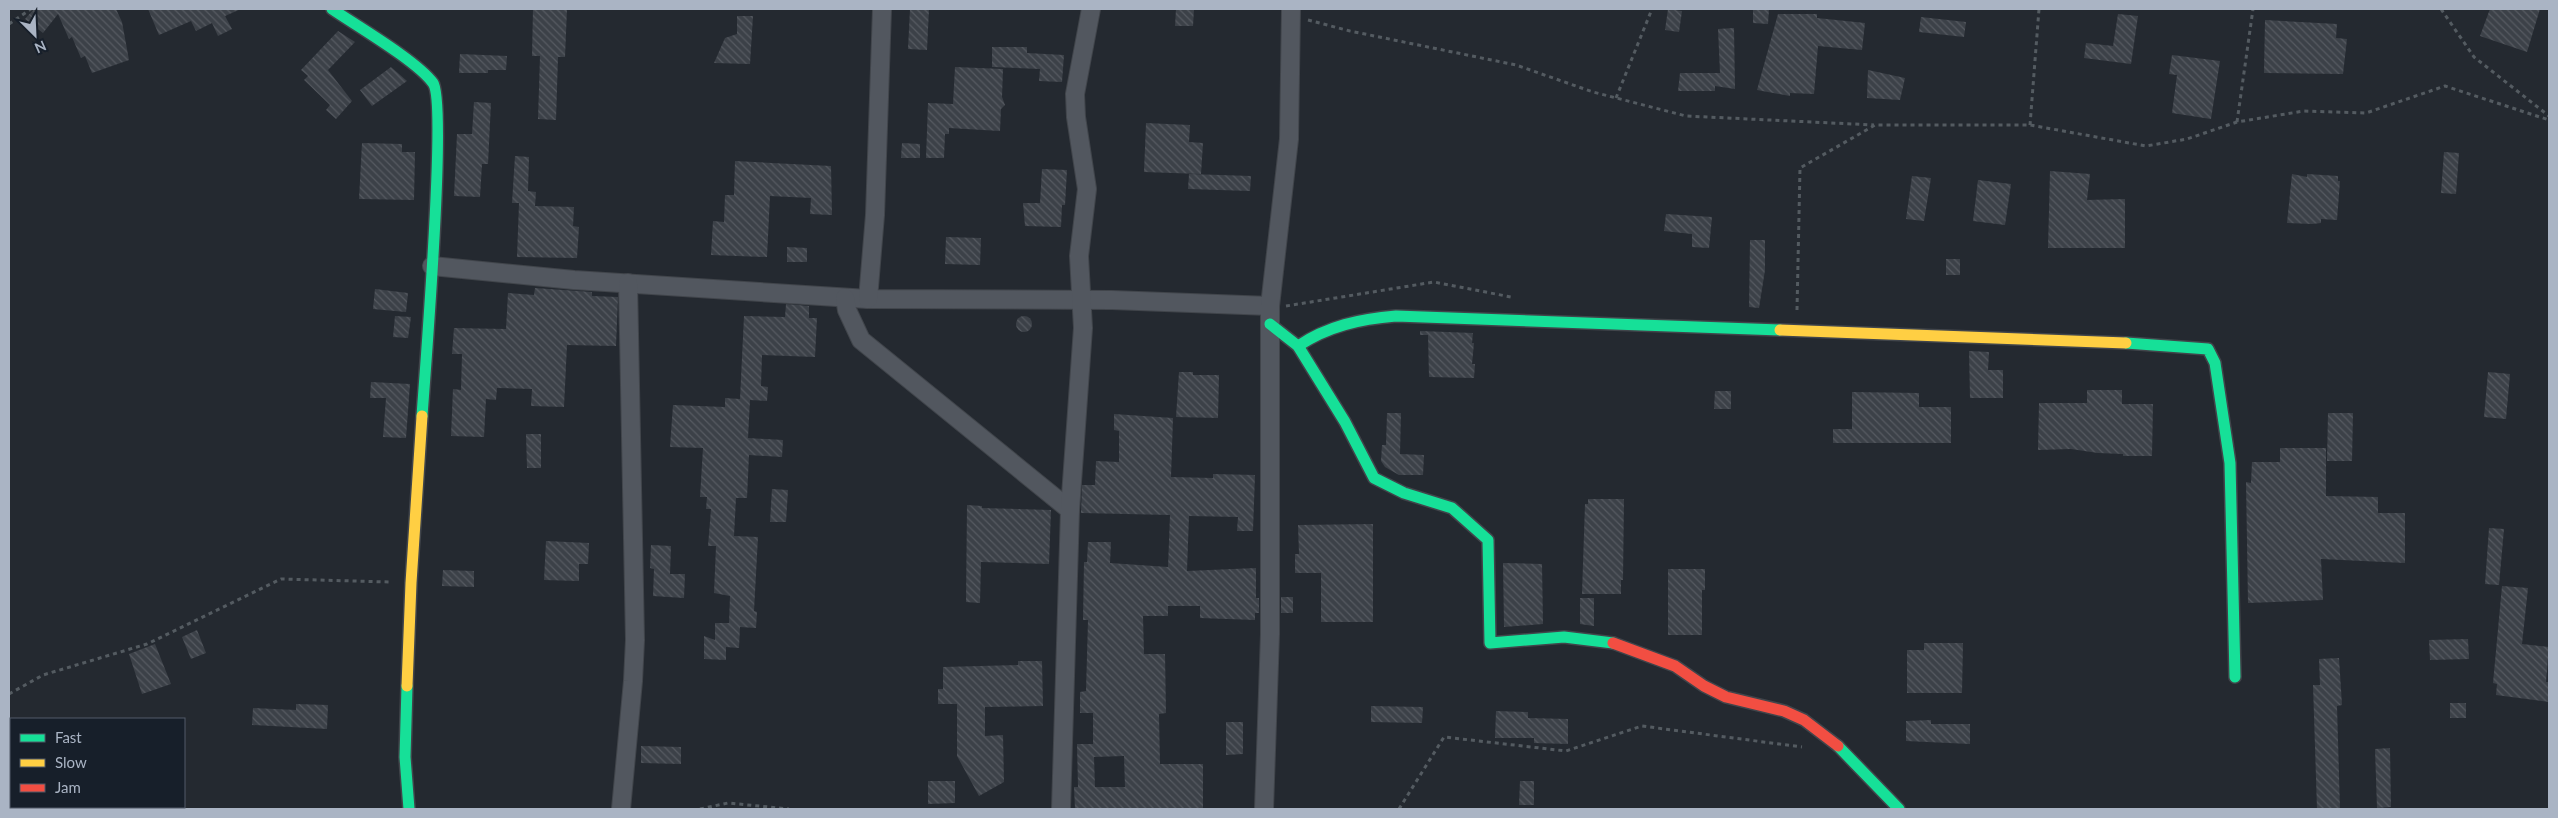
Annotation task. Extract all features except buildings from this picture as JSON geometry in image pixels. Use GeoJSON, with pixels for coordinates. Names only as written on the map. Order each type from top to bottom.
{"type":"FeatureCollection","features":[{"type":"Feature","properties":{"kind":"street"},"geometry":{"type":"LineString","coordinates":[[332,9],[413,65],[434,84],[438,111],[432,266],[411,583],[404,757],[409,809]]}},
{"type":"Feature","properties":{"kind":"street"},"geometry":{"type":"LineString","coordinates":[[868,299],[875,215],[882,9]]}},
{"type":"Feature","properties":{"kind":"street"},"geometry":{"type":"LineString","coordinates":[[1061,809],[1070,510],[1083,328],[1079,256],[1087,189],[1076,117],[1075,94],[1091,9]]}},
{"type":"Feature","properties":{"kind":"street"},"geometry":{"type":"LineString","coordinates":[[1264,809],[1270,634],[1270,306],[1289,139],[1291,12]]}},
{"type":"Feature","properties":{"kind":"street"},"geometry":{"type":"LineString","coordinates":[[432,266],[628,284],[845,298],[1112,300],[1270,306]]}},
{"type":"Feature","properties":{"kind":"street"},"geometry":{"type":"LineString","coordinates":[[621,809],[635,640],[628,284]]}},
{"type":"Feature","properties":{"kind":"street"},"geometry":{"type":"LineString","coordinates":[[845,298],[847,310],[861,340],[1070,510]]}},
{"type":"Feature","properties":{"kind":"street"},"geometry":{"type":"LineString","coordinates":[[1298,346],[1312,335],[1339,325],[1353,321],[1396,316],[2135,342],[2208,349],[2215,363],[2230,463],[2235,678]]}},
{"type":"Feature","properties":{"kind":"street"},"geometry":{"type":"LineString","coordinates":[[1270,324],[1298,346],[1345,422],[1374,478],[1404,493],[1452,508],[1488,540],[1490,643],[1564,637],[1615,643],[1675,666],[1704,686],[1726,697],[1784,711],[1804,720],[1847,753],[1899,809]]}},
{"type":"Feature","properties":{"kind":"path"},"geometry":{"type":"LineString","coordinates":[[9,24],[31,9]]}},
{"type":"Feature","properties":{"kind":"path"},"geometry":{"type":"LineString","coordinates":[[1616,98],[1652,9]]}},
{"type":"Feature","properties":{"kind":"path"},"geometry":{"type":"LineString","coordinates":[[2030,125],[2039,9]]}},
{"type":"Feature","properties":{"kind":"path"},"geometry":{"type":"LineString","coordinates":[[2237,122],[2253,9]]}},
{"type":"Feature","properties":{"kind":"path"},"geometry":{"type":"LineString","coordinates":[[2440,9],[2474,56],[2549,116]]}},
{"type":"Feature","properties":{"kind":"path"},"geometry":{"type":"LineString","coordinates":[[1291,12],[1359,33],[1516,65],[1616,98],[1686,116],[1875,125],[2030,125],[2146,146],[2187,139],[2237,122],[2304,111],[2366,112],[2445,86],[2549,120]]}},
{"type":"Feature","properties":{"kind":"path"},"geometry":{"type":"LineString","coordinates":[[1797,315],[1800,168],[1875,125]]}},
{"type":"Feature","properties":{"kind":"path"},"geometry":{"type":"LineString","coordinates":[[1270,306],[1292,307],[1434,282],[1512,297]]}},
{"type":"Feature","properties":{"kind":"path"},"geometry":{"type":"LineString","coordinates":[[9,694],[43,675],[147,644],[281,579],[411,583]]}},
{"type":"Feature","properties":{"kind":"path"},"geometry":{"type":"LineString","coordinates":[[1399,809],[1444,737],[1566,751],[1642,726],[1808,748]]}},
{"type":"Feature","properties":{"kind":"path"},"geometry":{"type":"LineString","coordinates":[[700,809],[728,803],[789,809]]}},
{"type":"Feature","properties":{"kind":"traffic: fast"},"geometry":{"type":"LineString","coordinates":[[332,9],[401,54],[425,74],[433,83],[437,101],[436,185],[422,416]]}},
{"type":"Feature","properties":{"kind":"traffic: fast"},"geometry":{"type":"LineString","coordinates":[[1298,346],[1321,333],[1345,325],[1370,319],[1396,316],[1780,330]]}},
{"type":"Feature","properties":{"kind":"traffic: fast"},"geometry":{"type":"LineString","coordinates":[[1270,324],[1298,346],[1345,422],[1374,478],[1404,493],[1452,508],[1488,540],[1490,643],[1564,637],[1613,643]]}},
{"type":"Feature","properties":{"kind":"traffic: fast"},"geometry":{"type":"LineString","coordinates":[[2126,343],[2208,349],[2215,363],[2230,463],[2235,677]]}},
{"type":"Feature","properties":{"kind":"traffic: fast"},"geometry":{"type":"LineString","coordinates":[[407,686],[405,757],[409,809]]}},
{"type":"Feature","properties":{"kind":"traffic: fast"},"geometry":{"type":"LineString","coordinates":[[1838,746],[1899,809]]}},
{"type":"Feature","properties":{"kind":"traffic: slow"},"geometry":{"type":"LineString","coordinates":[[1780,330],[2126,343]]}},
{"type":"Feature","properties":{"kind":"traffic: slow"},"geometry":{"type":"LineString","coordinates":[[407,686],[411,583],[422,416]]}},
{"type":"Feature","properties":{"kind":"traffic: jam"},"geometry":{"type":"LineString","coordinates":[[1613,643],[1675,666],[1704,686],[1726,697],[1784,711],[1804,720],[1838,746]]}}]}
